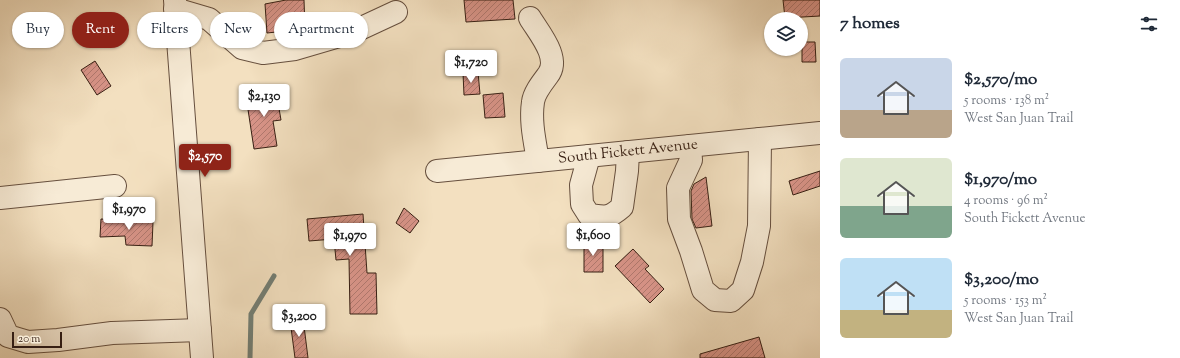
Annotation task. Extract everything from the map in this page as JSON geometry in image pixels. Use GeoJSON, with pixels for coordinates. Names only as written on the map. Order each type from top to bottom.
{"type":"FeatureCollection","features":[{"type":"Feature","properties":{"kind":"street"},"geometry":{"type":"LineString","coordinates":[[202,358],[175,4],[209,19],[242,48],[263,53],[295,49],[353,32],[396,12]]}},
{"type":"Feature","properties":{"kind":"street"},"geometry":{"type":"LineString","coordinates":[[530,18],[551,53],[552,70],[542,83],[533,101],[532,121],[538,161]]}},
{"type":"Feature","properties":{"kind":"street","name":"South Fickett Avenue"},"geometry":{"type":"LineString","coordinates":[[437,171],[820,133]]}},
{"type":"Feature","properties":{"kind":"street"},"geometry":{"type":"LineString","coordinates":[[690,146],[690,160],[678,188],[679,219],[703,290],[716,300],[731,301],[743,290],[752,262],[759,226],[760,139]]}},
{"type":"Feature","properties":{"kind":"street"},"geometry":{"type":"LineString","coordinates":[[589,156],[581,185],[582,204],[589,215],[606,217],[612,216],[622,207],[628,152]]}},
{"type":"Feature","properties":{"kind":"street"},"geometry":{"type":"LineString","coordinates":[[0,198],[115,186]]}},
{"type":"Feature","properties":{"kind":"street"},"geometry":{"type":"LineString","coordinates":[[0,319],[8,336],[28,342],[58,340],[112,333],[200,330]]}},
{"type":"Feature","properties":{"kind":"building"},"geometry":{"type":"Polygon","coordinates":[[[286,0],[304,0],[304,12],[274,12],[274,32],[267,33],[265,4],[286,0]]]}},
{"type":"Feature","properties":{"kind":"building"},"geometry":{"type":"Polygon","coordinates":[[[464,0],[513,0],[515,19],[466,22],[464,0]]]}},
{"type":"Feature","properties":{"kind":"building"},"geometry":{"type":"Polygon","coordinates":[[[783,0],[820,0],[820,16],[808,17],[808,12],[784,12],[783,0]]]}},
{"type":"Feature","properties":{"kind":"building"},"geometry":{"type":"Polygon","coordinates":[[[808,42],[815,42],[816,62],[802,62],[802,56],[808,56],[808,42]]]}},
{"type":"Feature","properties":{"kind":"building"},"geometry":{"type":"Polygon","coordinates":[[[95,61],[111,86],[97,95],[81,70],[95,61]]]}},
{"type":"Feature","properties":{"kind":"building"},"geometry":{"type":"Polygon","coordinates":[[[478,72],[480,94],[464,95],[463,73],[478,72]]]}},
{"type":"Feature","properties":{"kind":"building"},"geometry":{"type":"Polygon","coordinates":[[[275,85],[281,120],[273,121],[277,146],[254,149],[247,103],[260,100],[258,87],[275,85]]]}},
{"type":"Feature","properties":{"kind":"building"},"geometry":{"type":"Polygon","coordinates":[[[503,93],[505,117],[485,118],[483,95],[503,93]]]}},
{"type":"Feature","properties":{"kind":"building"},"geometry":{"type":"Polygon","coordinates":[[[820,171],[820,186],[793,195],[789,181],[820,171]]]}},
{"type":"Feature","properties":{"kind":"building"},"geometry":{"type":"Polygon","coordinates":[[[706,177],[712,226],[696,228],[692,219],[691,191],[694,184],[706,177]]]}},
{"type":"Feature","properties":{"kind":"building"},"geometry":{"type":"Polygon","coordinates":[[[404,208],[419,221],[410,233],[396,223],[404,208]]]}},
{"type":"Feature","properties":{"kind":"building"},"geometry":{"type":"Polygon","coordinates":[[[363,214],[367,273],[376,273],[377,314],[350,314],[349,259],[336,260],[334,239],[309,241],[307,219],[363,214]]]}},
{"type":"Feature","properties":{"kind":"building"},"geometry":{"type":"Polygon","coordinates":[[[101,219],[153,222],[152,246],[126,245],[125,236],[100,237],[101,219]]]}},
{"type":"Feature","properties":{"kind":"building"},"geometry":{"type":"Polygon","coordinates":[[[584,242],[603,243],[603,272],[584,272],[584,242]]]}},
{"type":"Feature","properties":{"kind":"building"},"geometry":{"type":"Polygon","coordinates":[[[633,249],[649,266],[645,269],[664,289],[650,303],[615,266],[633,249]]]}},
{"type":"Feature","properties":{"kind":"building"},"geometry":{"type":"Polygon","coordinates":[[[303,318],[308,358],[295,358],[290,320],[303,318]]]}},
{"type":"Feature","properties":{"kind":"building"},"geometry":{"type":"Polygon","coordinates":[[[759,337],[765,358],[700,358],[700,354],[759,337]]]}},
{"type":"Feature","properties":{"kind":"waterway"},"geometry":{"type":"LineString","coordinates":[[250,358],[251,314],[274,276]]}}]}
